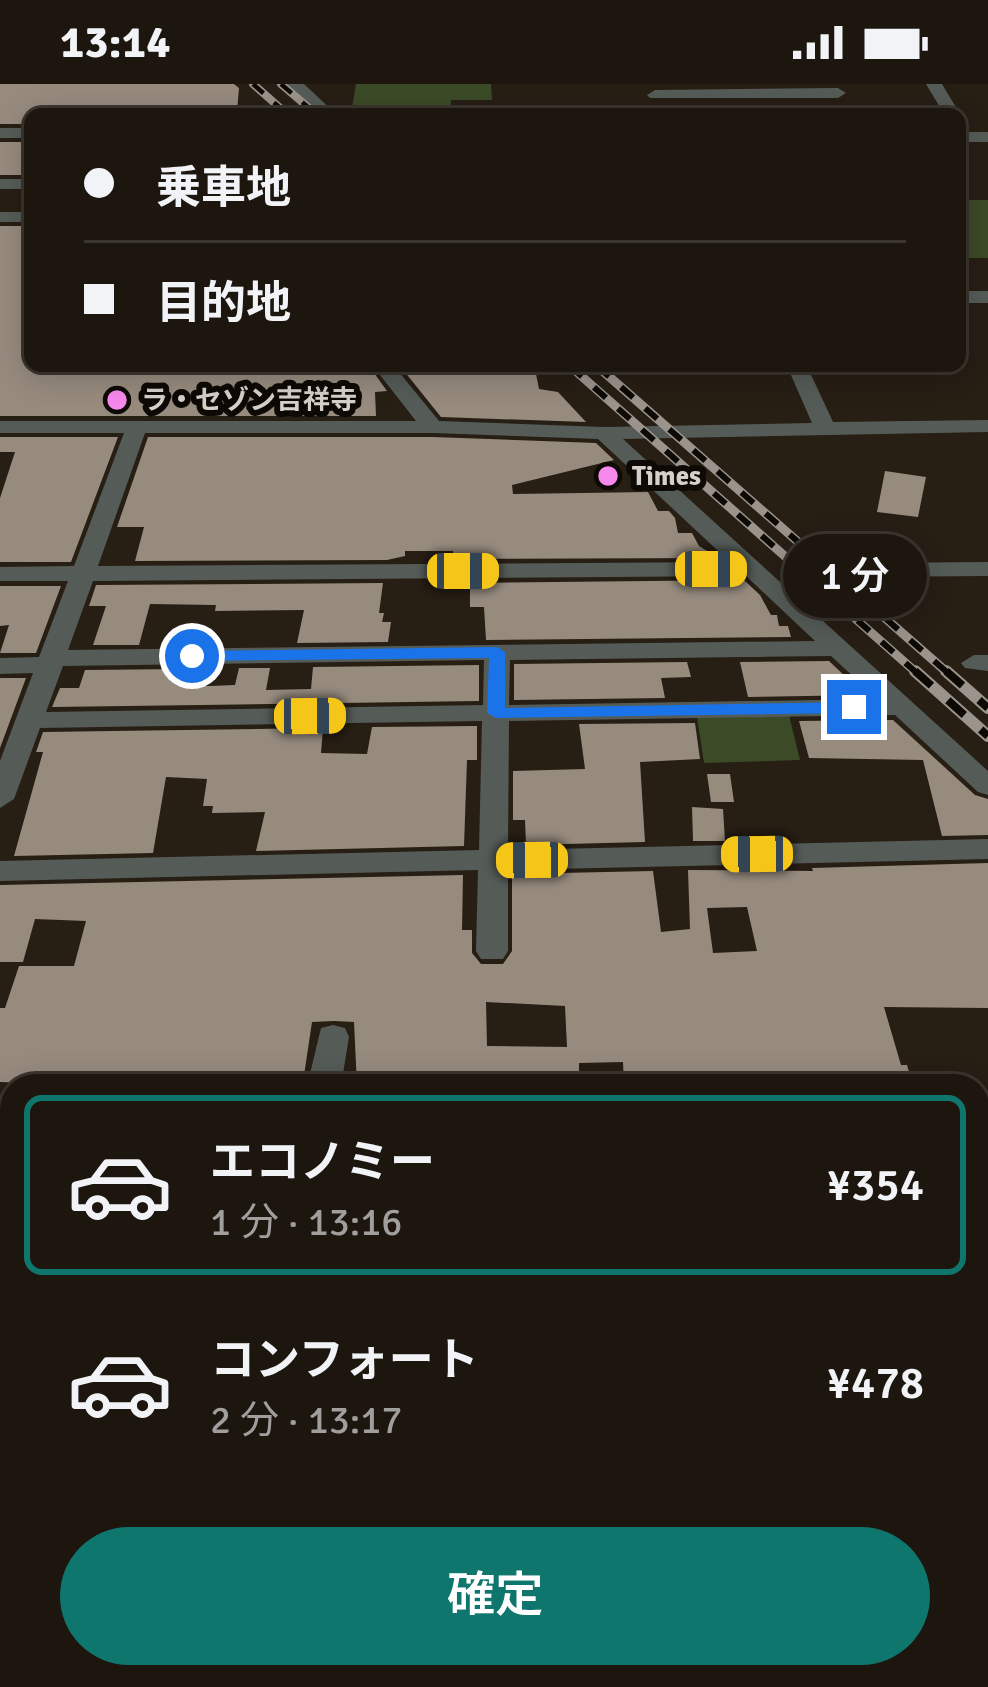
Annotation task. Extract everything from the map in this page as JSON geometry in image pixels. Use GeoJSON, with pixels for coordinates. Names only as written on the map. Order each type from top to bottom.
{"type":"FeatureCollection","features":[{"type":"Feature","properties":{"kind":"street"},"geometry":{"type":"LineString","coordinates":[[295,84],[321,108]]}},
{"type":"Feature","properties":{"kind":"street"},"geometry":{"type":"LineString","coordinates":[[654,90],[836,89]]}},
{"type":"Feature","properties":{"kind":"street"},"geometry":{"type":"LineString","coordinates":[[388,372],[433,427]]}},
{"type":"Feature","properties":{"kind":"street"},"geometry":{"type":"LineString","coordinates":[[800,372],[825,428]]}},
{"type":"Feature","properties":{"kind":"street"},"geometry":{"type":"LineString","coordinates":[[0,427],[433,427],[604,433],[988,426]]}},
{"type":"Feature","properties":{"kind":"street"},"geometry":{"type":"LineString","coordinates":[[0,799],[137,427]]}},
{"type":"Feature","properties":{"kind":"street"},"geometry":{"type":"LineString","coordinates":[[604,433],[988,786]]}},
{"type":"Feature","properties":{"kind":"street"},"geometry":{"type":"LineString","coordinates":[[0,574],[752,569]]}},
{"type":"Feature","properties":{"kind":"street"},"geometry":{"type":"LineString","coordinates":[[860,570],[988,569]]}},
{"type":"Feature","properties":{"kind":"street"},"geometry":{"type":"LineString","coordinates":[[0,666],[836,648]]}},
{"type":"Feature","properties":{"kind":"street"},"geometry":{"type":"LineString","coordinates":[[492,951],[497,652]]}},
{"type":"Feature","properties":{"kind":"street"},"geometry":{"type":"LineString","coordinates":[[30,720],[901,707]]}},
{"type":"Feature","properties":{"kind":"street"},"geometry":{"type":"LineString","coordinates":[[0,871],[988,849]]}},
{"type":"Feature","properties":{"kind":"street"},"geometry":{"type":"LineString","coordinates":[[326,1074],[333,1037]]}},
{"type":"Feature","properties":{"kind":"green space"},"geometry":{"type":"Polygon","coordinates":[[[356,84],[491,84],[492,100],[451,100],[450,108],[352,108],[356,84]]]}},
{"type":"Feature","properties":{"kind":"green space"},"geometry":{"type":"Polygon","coordinates":[[[966,200],[988,200],[988,258],[966,258],[966,200]]]}},
{"type":"Feature","properties":{"kind":"green space"},"geometry":{"type":"Polygon","coordinates":[[[789,715],[800,760],[704,763],[697,717],[789,715]]]}},
{"type":"Feature","properties":{"kind":"building"},"geometry":{"type":"Polygon","coordinates":[[[0,84],[234,84],[239,88],[237,108],[24,108],[24,124],[0,124],[0,84]]]}},
{"type":"Feature","properties":{"kind":"building"},"geometry":{"type":"Polygon","coordinates":[[[0,142],[24,142],[24,175],[0,175],[0,142]]]}},
{"type":"Feature","properties":{"kind":"building"},"geometry":{"type":"Polygon","coordinates":[[[0,226],[24,226],[24,372],[373,372],[387,391],[375,392],[376,416],[0,416],[0,226]]]}},
{"type":"Feature","properties":{"kind":"building"},"geometry":{"type":"Polygon","coordinates":[[[405,372],[536,372],[539,389],[558,392],[586,422],[441,417],[405,372]]]}},
{"type":"Feature","properties":{"kind":"building"},"geometry":{"type":"Polygon","coordinates":[[[0,437],[118,437],[71,562],[0,562],[0,498],[15,452],[0,452],[0,437]]]}},
{"type":"Feature","properties":{"kind":"building"},"geometry":{"type":"Polygon","coordinates":[[[148,437],[433,437],[596,443],[614,460],[512,485],[513,494],[648,492],[658,511],[669,511],[675,518],[678,533],[692,533],[699,546],[719,558],[453,559],[453,551],[405,551],[405,556],[387,560],[135,561],[144,527],[117,527],[148,437]]]}},
{"type":"Feature","properties":{"kind":"building"},"geometry":{"type":"Polygon","coordinates":[[[885,471],[926,477],[918,517],[877,512],[885,471]]]}},
{"type":"Feature","properties":{"kind":"building"},"geometry":{"type":"Polygon","coordinates":[[[744,580],[771,615],[777,615],[779,626],[788,626],[791,637],[486,640],[484,607],[470,607],[470,583],[744,580]]]}},
{"type":"Feature","properties":{"kind":"building"},"geometry":{"type":"Polygon","coordinates":[[[383,583],[379,613],[384,613],[382,622],[391,622],[388,642],[297,643],[304,610],[215,611],[216,605],[150,604],[139,645],[93,645],[106,606],[89,606],[96,585],[383,583]]]}},
{"type":"Feature","properties":{"kind":"building"},"geometry":{"type":"Polygon","coordinates":[[[0,586],[61,586],[36,653],[0,653],[9,625],[0,626],[0,586]]]}},
{"type":"Feature","properties":{"kind":"building"},"geometry":{"type":"Polygon","coordinates":[[[829,661],[865,695],[748,697],[740,662],[829,661]]]}},
{"type":"Feature","properties":{"kind":"building"},"geometry":{"type":"Polygon","coordinates":[[[687,662],[691,677],[661,678],[665,698],[514,700],[514,664],[687,662]]]}},
{"type":"Feature","properties":{"kind":"building"},"geometry":{"type":"Polygon","coordinates":[[[479,665],[479,701],[52,707],[60,688],[79,688],[85,670],[184,669],[181,686],[210,686],[235,685],[239,668],[270,668],[266,690],[311,689],[313,667],[479,665]]]}},
{"type":"Feature","properties":{"kind":"building"},"geometry":{"type":"Polygon","coordinates":[[[0,678],[26,678],[0,748],[0,678]]]}},
{"type":"Feature","properties":{"kind":"building"},"geometry":{"type":"Polygon","coordinates":[[[893,720],[975,795],[988,799],[988,835],[942,836],[923,760],[809,758],[799,721],[893,720]]]}},
{"type":"Feature","properties":{"kind":"building"},"geometry":{"type":"Polygon","coordinates":[[[695,723],[700,759],[640,762],[645,842],[526,845],[525,820],[513,820],[513,771],[585,769],[579,724],[695,723]]]}},
{"type":"Feature","properties":{"kind":"building"},"geometry":{"type":"Polygon","coordinates":[[[477,726],[477,760],[467,760],[464,846],[256,851],[265,812],[212,813],[213,806],[203,806],[207,779],[166,777],[153,853],[14,856],[43,752],[36,752],[43,732],[323,728],[321,753],[367,754],[372,727],[477,726]]]}},
{"type":"Feature","properties":{"kind":"building"},"geometry":{"type":"Polygon","coordinates":[[[707,774],[730,774],[734,802],[711,802],[707,774]]]}},
{"type":"Feature","properties":{"kind":"building"},"geometry":{"type":"Polygon","coordinates":[[[692,807],[723,809],[725,841],[693,841],[692,807]]]}},
{"type":"Feature","properties":{"kind":"building"},"geometry":{"type":"Polygon","coordinates":[[[988,863],[988,1008],[884,1007],[901,1065],[907,1065],[910,1074],[624,1074],[623,1062],[579,1063],[579,1074],[356,1074],[354,1022],[334,1021],[312,1022],[304,1074],[0,1074],[0,1008],[5,1008],[19,966],[74,966],[86,921],[35,919],[23,962],[0,962],[0,885],[463,875],[462,930],[472,930],[472,953],[481,964],[503,964],[512,951],[512,874],[653,871],[661,932],[690,929],[688,870],[813,871],[988,863]],[[747,907],[707,908],[713,953],[757,951],[747,907]],[[486,1002],[487,1046],[567,1047],[565,1006],[486,1002]]]}},
{"type":"Feature","properties":{"kind":"railway"},"geometry":{"type":"LineString","coordinates":[[253,84],[280,108]]}},
{"type":"Feature","properties":{"kind":"railway"},"geometry":{"type":"LineString","coordinates":[[281,84],[309,108]]}},
{"type":"Feature","properties":{"kind":"railway"},"geometry":{"type":"LineString","coordinates":[[577,372],[918,674]]}},
{"type":"Feature","properties":{"kind":"railway"},"geometry":{"type":"LineString","coordinates":[[604,372],[949,674]]}},
{"type":"Feature","properties":{"kind":"railway"},"geometry":{"type":"LineString","coordinates":[[915,671],[988,736]]}},
{"type":"Feature","properties":{"kind":"railway"},"geometry":{"type":"LineString","coordinates":[[946,671],[988,708]]}},
{"type":"Feature","properties":{"kind":"place","name":"ラ・セゾン吉祥寺"},"geometry":{"type":"Point","coordinates":[117,400]}},
{"type":"Feature","properties":{"kind":"place","name":"Times"},"geometry":{"type":"Point","coordinates":[608,476]}},
{"type":"Feature","properties":{"kind":"route"},"geometry":{"type":"LineString","coordinates":[[192,656],[497,652],[496,713],[854,707]]}}]}
